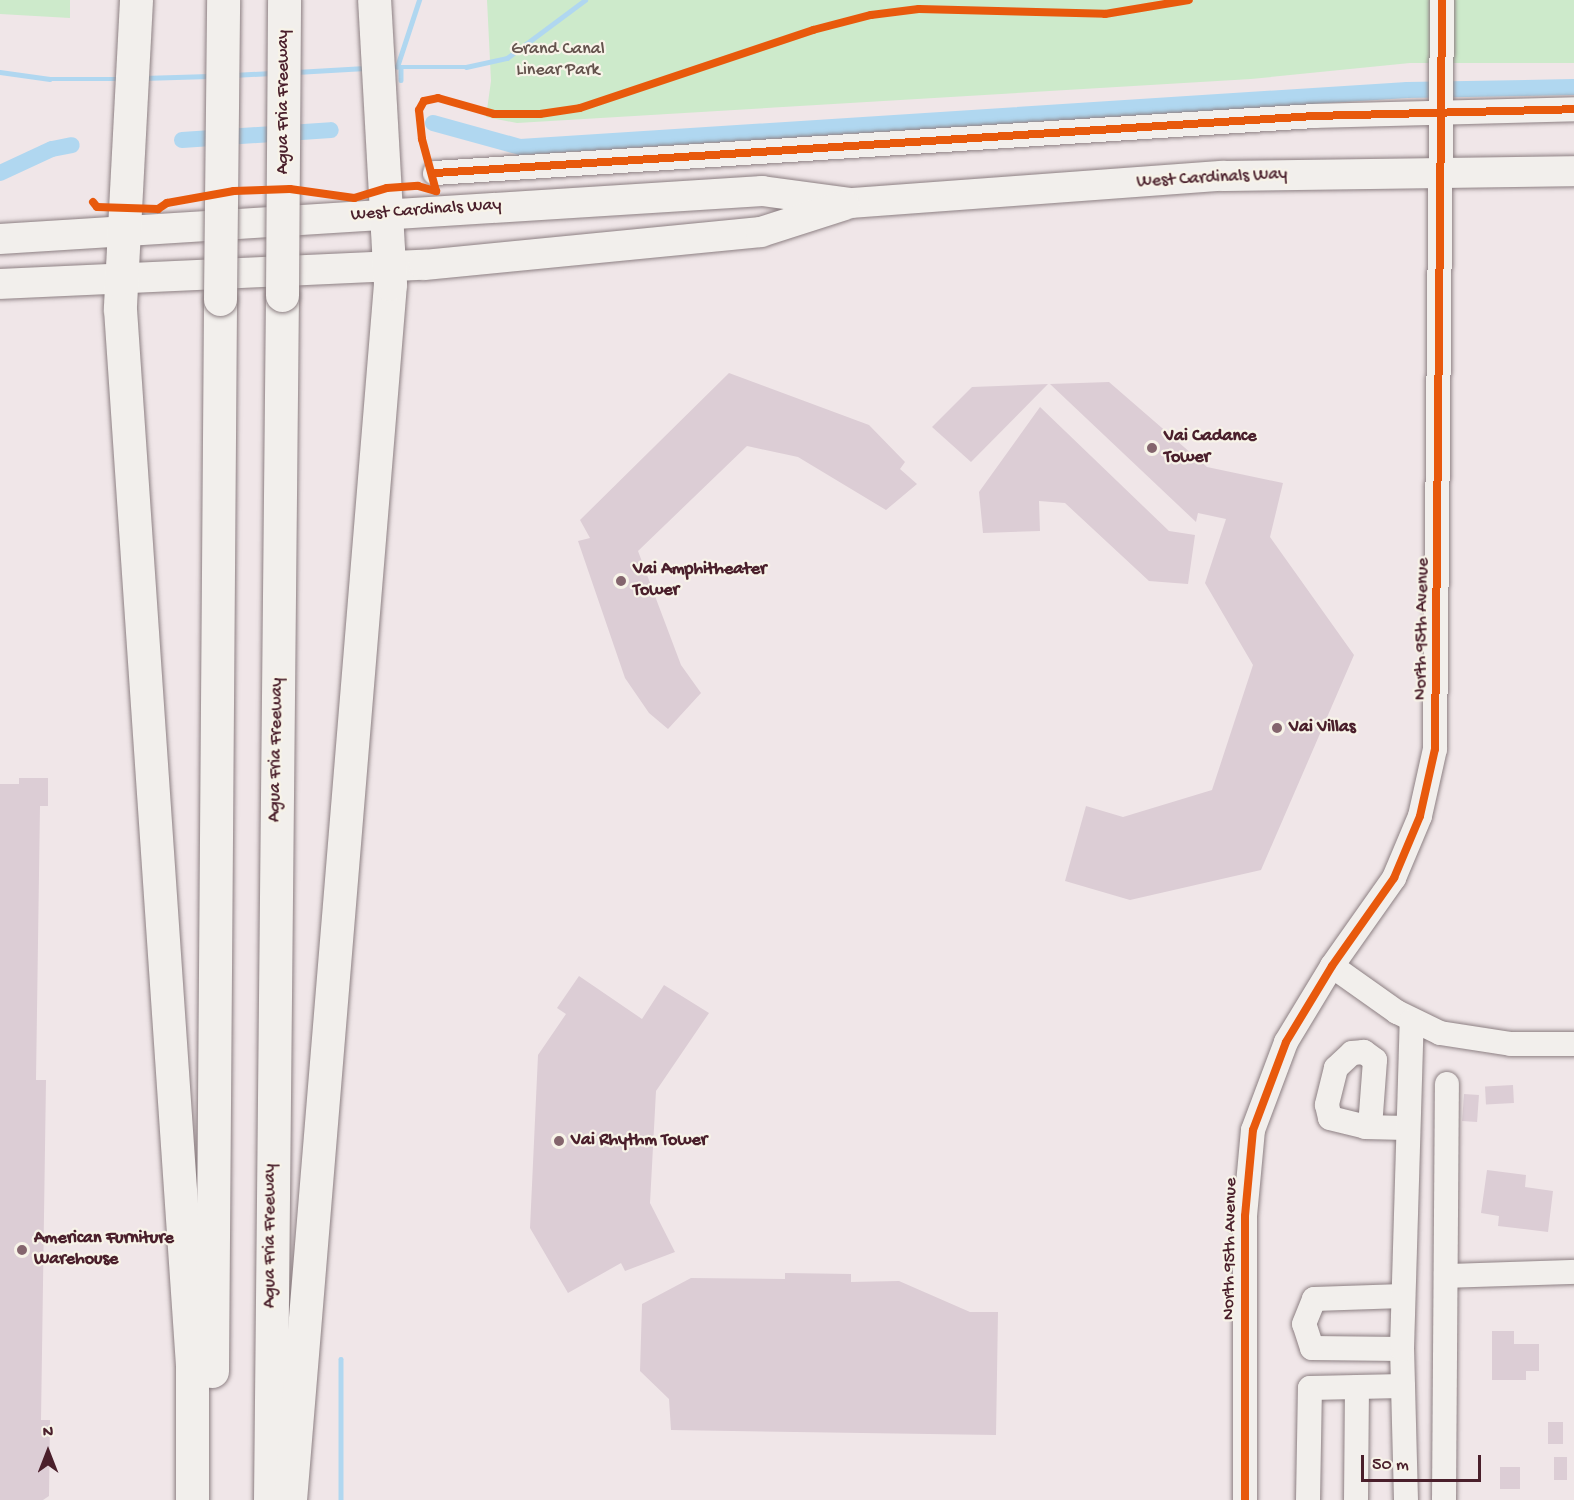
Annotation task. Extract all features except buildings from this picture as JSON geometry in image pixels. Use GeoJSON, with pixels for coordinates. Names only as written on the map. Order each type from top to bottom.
{"type":"FeatureCollection","features":[{"type":"Feature","properties":{"kind":"highway"},"geometry":{"type":"LineString","coordinates":[[136,0],[121,278],[192,1365],[192,1500]]}},
{"type":"Feature","properties":{"kind":"highway"},"geometry":{"type":"LineString","coordinates":[[210,1500],[223,0]]}},
{"type":"Feature","properties":{"kind":"highway","name":"Agua Fria Freeway"},"geometry":{"type":"LineString","coordinates":[[270,1500],[284,0]]}},
{"type":"Feature","properties":{"kind":"highway"},"geometry":{"type":"LineString","coordinates":[[290,1500],[389,264],[389,214],[374,0]]}},
{"type":"Feature","properties":{"kind":"main road","name":"West Cardinals Way"},"geometry":{"type":"LineString","coordinates":[[0,239],[762,191],[851,203],[1163,179],[1574,171]]}},
{"type":"Feature","properties":{"kind":"main road","name":"West Cardinals Way"},"geometry":{"type":"LineString","coordinates":[[389,264],[532,255],[761,232],[851,203]]}},
{"type":"Feature","properties":{"kind":"main road"},"geometry":{"type":"LineString","coordinates":[[0,284],[389,264]]}},
{"type":"Feature","properties":{"kind":"street","name":"North 95th Avenue"},"geometry":{"type":"LineString","coordinates":[[1245,1500],[1248,1158],[1272,1074],[1332,966],[1394,879],[1410,845],[1435,749],[1442,0]]}},
{"type":"Feature","properties":{"kind":"street"},"geometry":{"type":"LineString","coordinates":[[435,173],[1314,116],[1441,110],[1574,109]]}},
{"type":"Feature","properties":{"kind":"street"},"geometry":{"type":"LineString","coordinates":[[1332,966],[1412,1021],[1440,1034],[1475,1040],[1574,1044]]}},
{"type":"Feature","properties":{"kind":"street"},"geometry":{"type":"LineString","coordinates":[[1406,1500],[1402,1349],[1406,1128],[1412,1021]]}},
{"type":"Feature","properties":{"kind":"street"},"geometry":{"type":"LineString","coordinates":[[1444,1500],[1447,1084]]}},
{"type":"Feature","properties":{"kind":"street"},"geometry":{"type":"LineString","coordinates":[[1370,1127],[1406,1128]]}},
{"type":"Feature","properties":{"kind":"street"},"geometry":{"type":"LineString","coordinates":[[1446,1276],[1574,1272]]}},
{"type":"Feature","properties":{"kind":"street"},"geometry":{"type":"LineString","coordinates":[[1402,1349],[1312,1348],[1304,1324],[1314,1299],[1403,1296]]}},
{"type":"Feature","properties":{"kind":"street"},"geometry":{"type":"LineString","coordinates":[[1308,1500],[1310,1388],[1403,1386]]}},
{"type":"Feature","properties":{"kind":"street"},"geometry":{"type":"LineString","coordinates":[[1356,1500],[1357,1387]]}},
{"type":"Feature","properties":{"kind":"green space"},"geometry":{"type":"Polygon","coordinates":[[[0,0],[70,0],[70,18],[0,14],[0,0]]]}},
{"type":"Feature","properties":{"kind":"green space","name":"Grand Canal Linear Park"},"geometry":{"type":"Polygon","coordinates":[[[487,0],[1574,0],[1574,63],[1410,63],[1251,79],[517,123],[486,117],[491,81],[487,0]]]}},
{"type":"Feature","properties":{"kind":"waterway"},"geometry":{"type":"LineString","coordinates":[[397,67],[419,0]]}},
{"type":"Feature","properties":{"kind":"waterway"},"geometry":{"type":"LineString","coordinates":[[389,67],[466,67],[507,58],[585,0]]}},
{"type":"Feature","properties":{"kind":"waterway"},"geometry":{"type":"LineString","coordinates":[[401,67],[401,80]]}},
{"type":"Feature","properties":{"kind":"waterway"},"geometry":{"type":"LineString","coordinates":[[296,72],[365,68]]}},
{"type":"Feature","properties":{"kind":"waterway"},"geometry":{"type":"LineString","coordinates":[[0,72],[50,79],[119,79]]}},
{"type":"Feature","properties":{"kind":"waterway"},"geometry":{"type":"LineString","coordinates":[[233,75],[272,73]]}},
{"type":"Feature","properties":{"kind":"waterway"},"geometry":{"type":"LineString","coordinates":[[143,78],[209,76]]}},
{"type":"Feature","properties":{"kind":"waterway"},"geometry":{"type":"LineString","coordinates":[[433,123],[520,147],[1407,90],[1574,87]]}},
{"type":"Feature","properties":{"kind":"waterway"},"geometry":{"type":"LineString","coordinates":[[182,140],[331,130]]}},
{"type":"Feature","properties":{"kind":"waterway"},"geometry":{"type":"LineString","coordinates":[[0,173],[52,149],[72,145]]}},
{"type":"Feature","properties":{"kind":"waterway"},"geometry":{"type":"LineString","coordinates":[[341,1359],[341,1500]]}},
{"type":"Feature","properties":{"kind":"cycle path"},"geometry":{"type":"LineString","coordinates":[[93,202],[97,207],[158,209],[167,203],[234,191],[290,189],[354,198],[387,188],[418,186],[436,191],[422,139],[419,110],[424,101],[438,98],[494,114],[540,114],[580,108],[813,30],[871,15],[919,9],[1105,14],[1189,0]]}},
{"type":"Feature","properties":{"kind":"cycle path"},"geometry":{"type":"LineString","coordinates":[[1245,1500],[1245,1216],[1253,1130],[1286,1042],[1332,966],[1394,878],[1420,816],[1435,749],[1442,0]]}},
{"type":"Feature","properties":{"kind":"cycle path"},"geometry":{"type":"LineString","coordinates":[[435,173],[1314,116],[1574,109]]}},
{"type":"Feature","properties":{"kind":"place","name":"Vai Cadance Tower"},"geometry":{"type":"Point","coordinates":[1152,448]}},
{"type":"Feature","properties":{"kind":"place","name":"Vai Amphitheater Tower"},"geometry":{"type":"Point","coordinates":[621,581]}},
{"type":"Feature","properties":{"kind":"place","name":"Vai Villas"},"geometry":{"type":"Point","coordinates":[1277,728]}},
{"type":"Feature","properties":{"kind":"place","name":"Vai Rhythm Tower"},"geometry":{"type":"Point","coordinates":[559,1141]}},
{"type":"Feature","properties":{"kind":"place","name":"American Furniture Warehouse"},"geometry":{"type":"Point","coordinates":[22,1250]}}]}
